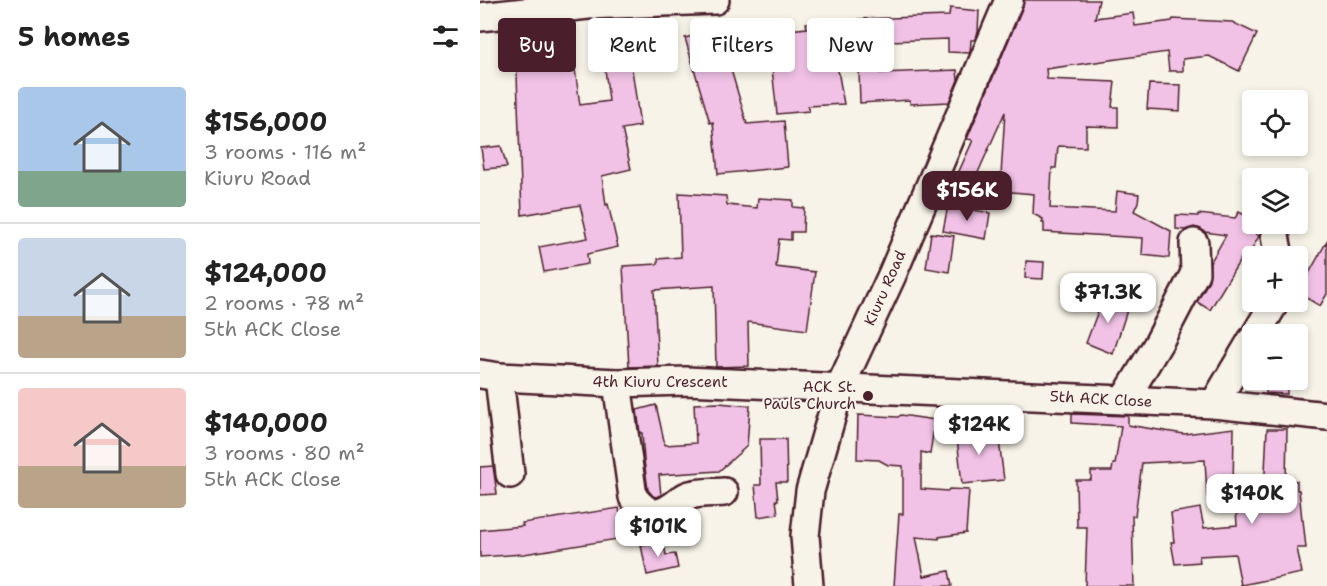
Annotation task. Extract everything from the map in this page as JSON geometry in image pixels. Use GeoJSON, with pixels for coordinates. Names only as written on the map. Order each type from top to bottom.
{"type":"FeatureCollection","features":[{"type":"Feature","properties":{"kind":"street"},"geometry":{"type":"LineString","coordinates":[[480,17],[588,5],[715,0]]}},
{"type":"Feature","properties":{"kind":"street","name":"Kiuru Road"},"geometry":{"type":"LineString","coordinates":[[809,586],[805,536],[810,491],[840,387],[892,275],[1009,0]]}},
{"type":"Feature","properties":{"kind":"street"},"geometry":{"type":"LineString","coordinates":[[1124,400],[1159,342],[1195,273],[1194,243]]}},
{"type":"Feature","properties":{"kind":"street"},"geometry":{"type":"LineString","coordinates":[[1214,404],[1242,357]]}},
{"type":"Feature","properties":{"kind":"street"},"geometry":{"type":"LineString","coordinates":[[489,376],[510,474]]}},
{"type":"Feature","properties":{"kind":"street","name":"4th Kiuru Crescent"},"geometry":{"type":"LineString","coordinates":[[489,376],[617,383],[686,381],[840,387]]}},
{"type":"Feature","properties":{"kind":"street"},"geometry":{"type":"LineString","coordinates":[[617,383],[633,497],[640,506],[650,513],[661,513],[688,495],[724,492]]}},
{"type":"Feature","properties":{"kind":"street","name":"5th ACK Close"},"geometry":{"type":"LineString","coordinates":[[840,387],[1214,404],[1327,416]]}},
{"type":"Feature","properties":{"kind":"building"},"geometry":{"type":"Polygon","coordinates":[[[1024,0],[1099,0],[1095,18],[1133,13],[1135,26],[1173,19],[1232,22],[1257,34],[1239,71],[1209,56],[1183,59],[1183,71],[1169,71],[1167,52],[1046,69],[1047,79],[1115,82],[1112,107],[1118,107],[1118,127],[1086,126],[1086,147],[1058,146],[1056,168],[1052,168],[1050,208],[1115,211],[1117,191],[1139,194],[1134,211],[1171,231],[1169,258],[1142,255],[1143,238],[1044,232],[1043,219],[1033,214],[1034,194],[1000,191],[1005,112],[972,186],[956,178],[973,140],[967,139],[1024,0]]]}},
{"type":"Feature","properties":{"kind":"building"},"geometry":{"type":"Polygon","coordinates":[[[950,8],[979,11],[978,32],[975,40],[971,40],[970,53],[948,52],[948,39],[894,41],[894,18],[888,18],[949,16],[950,8]]]}},
{"type":"Feature","properties":{"kind":"building"},"geometry":{"type":"Polygon","coordinates":[[[807,28],[807,72],[838,72],[844,104],[808,106],[809,111],[777,114],[772,72],[795,72],[795,29],[807,28]]]}},
{"type":"Feature","properties":{"kind":"building"},"geometry":{"type":"Polygon","coordinates":[[[690,37],[690,55],[685,38],[690,37]]]}},
{"type":"Feature","properties":{"kind":"building"},"geometry":{"type":"Polygon","coordinates":[[[957,70],[958,80],[949,102],[910,104],[910,100],[860,103],[859,72],[957,70]]]}},
{"type":"Feature","properties":{"kind":"building"},"geometry":{"type":"Polygon","coordinates":[[[517,72],[575,72],[580,105],[609,101],[605,72],[632,72],[640,126],[622,129],[631,169],[602,176],[606,205],[608,204],[618,247],[587,254],[588,264],[544,272],[539,247],[588,238],[580,205],[522,215],[517,72]]]}},
{"type":"Feature","properties":{"kind":"building"},"geometry":{"type":"Polygon","coordinates":[[[695,72],[732,72],[747,124],[784,121],[788,167],[718,174],[713,122],[710,123],[695,72]]]}},
{"type":"Feature","properties":{"kind":"building"},"geometry":{"type":"Polygon","coordinates":[[[1149,84],[1181,85],[1180,111],[1147,109],[1149,84]]]}},
{"type":"Feature","properties":{"kind":"building"},"geometry":{"type":"Polygon","coordinates":[[[501,146],[507,167],[484,169],[481,148],[501,146]]]}},
{"type":"Feature","properties":{"kind":"building"},"geometry":{"type":"Polygon","coordinates":[[[679,193],[726,196],[727,205],[757,208],[758,198],[793,200],[793,207],[804,208],[803,232],[791,232],[791,240],[779,239],[776,267],[815,272],[807,330],[748,322],[749,366],[716,367],[714,286],[654,290],[658,366],[629,367],[623,266],[658,264],[658,259],[681,257],[679,193]]]}},
{"type":"Feature","properties":{"kind":"building"},"geometry":{"type":"Polygon","coordinates":[[[948,205],[990,213],[986,239],[943,231],[948,205]]]}},
{"type":"Feature","properties":{"kind":"building"},"geometry":{"type":"Polygon","coordinates":[[[1239,212],[1242,214],[1242,234],[1259,236],[1254,246],[1242,246],[1242,257],[1210,310],[1197,302],[1209,280],[1210,263],[1226,235],[1205,232],[1194,227],[1185,230],[1176,229],[1176,215],[1198,216],[1198,214],[1235,218],[1239,212]]]}},
{"type":"Feature","properties":{"kind":"building"},"geometry":{"type":"Polygon","coordinates":[[[931,233],[954,236],[949,272],[926,268],[931,233]]]}},
{"type":"Feature","properties":{"kind":"building"},"geometry":{"type":"Polygon","coordinates":[[[1327,241],[1327,294],[1320,306],[1308,299],[1308,275],[1327,241]]]}},
{"type":"Feature","properties":{"kind":"building"},"geometry":{"type":"Polygon","coordinates":[[[1026,261],[1044,262],[1043,279],[1025,278],[1026,261]]]}},
{"type":"Feature","properties":{"kind":"building"},"geometry":{"type":"Polygon","coordinates":[[[1104,295],[1129,304],[1113,354],[1086,343],[1104,295]]]}},
{"type":"Feature","properties":{"kind":"building"},"geometry":{"type":"Polygon","coordinates":[[[1266,390],[1287,390],[1287,394],[1266,393],[1266,390]]]}},
{"type":"Feature","properties":{"kind":"building"},"geometry":{"type":"Polygon","coordinates":[[[719,403],[750,406],[747,446],[719,471],[659,475],[661,495],[653,496],[648,490],[642,433],[640,433],[637,410],[656,405],[665,445],[696,443],[694,404],[719,403]]]}},
{"type":"Feature","properties":{"kind":"building"},"geometry":{"type":"Polygon","coordinates":[[[1072,414],[1128,416],[1128,425],[1184,434],[1234,428],[1233,489],[1207,496],[1205,460],[1142,463],[1135,516],[1132,516],[1134,586],[1085,586],[1087,527],[1077,527],[1076,480],[1091,480],[1091,471],[1112,471],[1121,426],[1072,423],[1072,414]]]}},
{"type":"Feature","properties":{"kind":"building"},"geometry":{"type":"Polygon","coordinates":[[[858,415],[898,417],[901,415],[935,420],[930,454],[921,452],[921,489],[969,490],[966,533],[939,537],[939,539],[916,537],[924,576],[949,571],[952,586],[894,586],[899,514],[903,514],[903,466],[888,465],[879,460],[857,459],[858,415]]]}},
{"type":"Feature","properties":{"kind":"building"},"geometry":{"type":"Polygon","coordinates":[[[956,429],[998,432],[1004,480],[962,484],[956,429]]]}},
{"type":"Feature","properties":{"kind":"building"},"geometry":{"type":"Polygon","coordinates":[[[1267,429],[1287,429],[1286,480],[1297,481],[1306,548],[1297,548],[1302,573],[1241,585],[1235,554],[1199,556],[1200,562],[1175,564],[1171,542],[1174,542],[1171,513],[1200,508],[1204,528],[1237,525],[1235,495],[1264,493],[1267,429]]]}},
{"type":"Feature","properties":{"kind":"building"},"geometry":{"type":"Polygon","coordinates":[[[760,439],[786,439],[787,482],[776,482],[778,514],[758,517],[755,485],[761,485],[760,439]]]}},
{"type":"Feature","properties":{"kind":"building"},"geometry":{"type":"Polygon","coordinates":[[[493,466],[497,494],[480,495],[480,467],[493,466]]]}},
{"type":"Feature","properties":{"kind":"building"},"geometry":{"type":"Polygon","coordinates":[[[619,508],[624,538],[524,554],[480,557],[480,530],[523,526],[522,523],[619,508]]]}},
{"type":"Feature","properties":{"kind":"building"},"geometry":{"type":"Polygon","coordinates":[[[663,540],[666,555],[675,554],[678,568],[647,575],[641,545],[663,540]]]}},
{"type":"Feature","properties":{"kind":"place","name":"ACK St. Pauls Church"},"geometry":{"type":"Point","coordinates":[868,396]}}]}
